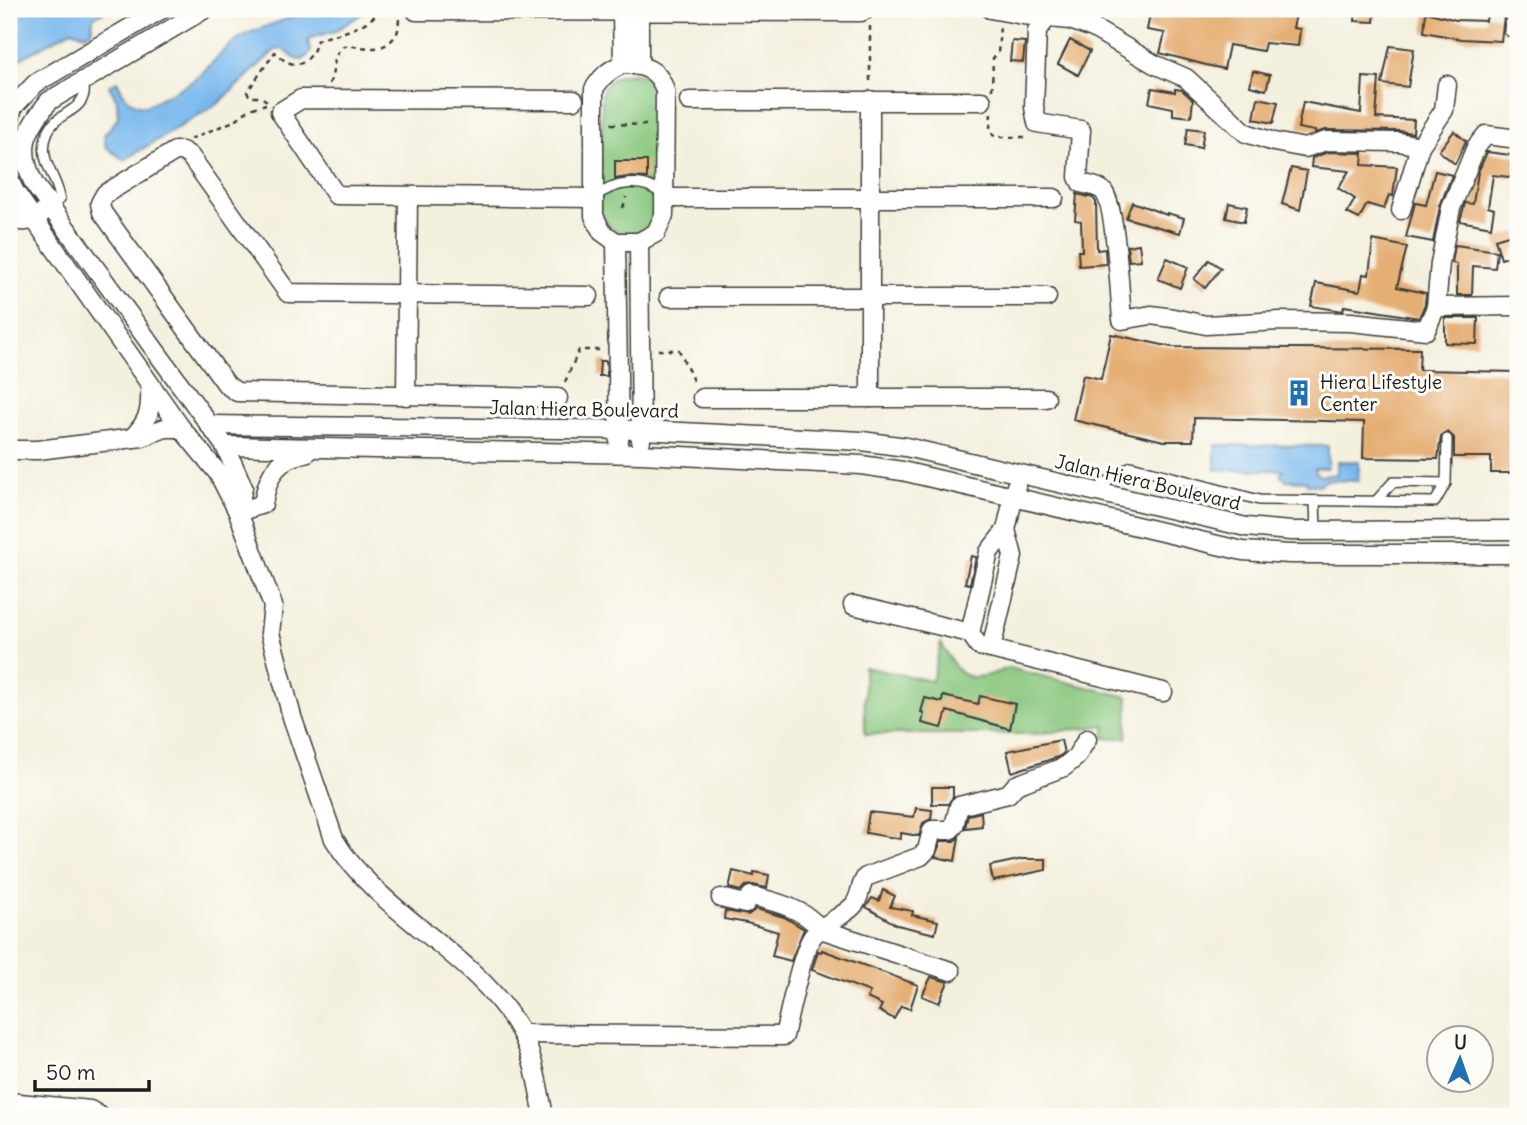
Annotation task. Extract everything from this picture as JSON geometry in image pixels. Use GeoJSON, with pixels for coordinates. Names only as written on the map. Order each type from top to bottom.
{"type":"FeatureCollection","features":[{"type":"Feature","properties":{"kind":"street"},"geometry":{"type":"LineString","coordinates":[[9,122],[13,107],[36,83],[162,9]]}},
{"type":"Feature","properties":{"kind":"street"},"geometry":{"type":"LineString","coordinates":[[205,9],[49,101],[33,121],[25,141],[25,164],[34,184],[225,446],[243,487],[238,512]]}},
{"type":"Feature","properties":{"kind":"street"},"geometry":{"type":"LineString","coordinates":[[411,10],[780,10],[861,12],[868,15]]}},
{"type":"Feature","properties":{"kind":"street"},"geometry":{"type":"LineString","coordinates":[[631,11],[631,65]]}},
{"type":"Feature","properties":{"kind":"street"},"geometry":{"type":"LineString","coordinates":[[995,15],[1048,17],[1093,27],[1154,64],[1186,78],[1246,133],[1274,142],[1305,148],[1326,141],[1399,142],[1419,146]]}},
{"type":"Feature","properties":{"kind":"street"},"geometry":{"type":"LineString","coordinates":[[1048,17],[1037,31],[1034,107],[1037,124],[1081,130],[1078,177],[1082,183],[1101,188],[1108,196],[1122,320],[1151,315],[1206,325],[1280,321],[1351,322],[1426,330],[1436,307],[1440,263],[1451,208],[1476,147],[1486,135],[1518,139]]}},
{"type":"Feature","properties":{"kind":"street"},"geometry":{"type":"LineString","coordinates":[[631,65],[656,72],[663,80],[666,90],[664,215],[656,233],[639,242],[616,242],[602,232],[594,216],[594,124],[594,89],[602,77],[631,65]]}},
{"type":"Feature","properties":{"kind":"street"},"geometry":{"type":"LineString","coordinates":[[1401,210],[1419,146],[1444,110],[1447,85]]}},
{"type":"Feature","properties":{"kind":"street"},"geometry":{"type":"LineString","coordinates":[[575,100],[301,99],[280,112],[336,195],[594,198]]}},
{"type":"Feature","properties":{"kind":"street"},"geometry":{"type":"LineString","coordinates":[[870,100],[870,398]]}},
{"type":"Feature","properties":{"kind":"street"},"geometry":{"type":"LineString","coordinates":[[689,101],[987,100]]}},
{"type":"Feature","properties":{"kind":"street"},"geometry":{"type":"LineString","coordinates":[[558,398],[237,392],[227,385],[102,212],[100,203],[105,194],[175,151],[182,151],[190,156],[288,293],[589,296]]}},
{"type":"Feature","properties":{"kind":"street"},"geometry":{"type":"LineString","coordinates":[[9,180],[34,220],[149,383],[218,473],[238,512],[273,606],[270,633],[292,717],[334,839],[344,857],[369,883],[459,960],[490,991],[522,1034],[529,1049],[544,1116]]}},
{"type":"Feature","properties":{"kind":"street"},"geometry":{"type":"LineString","coordinates":[[406,396],[408,196]]}},
{"type":"Feature","properties":{"kind":"street"},"geometry":{"type":"LineString","coordinates":[[664,198],[1054,198]]}},
{"type":"Feature","properties":{"kind":"street"},"geometry":{"type":"LineString","coordinates":[[9,216],[17,222],[34,220],[51,207]]}},
{"type":"Feature","properties":{"kind":"street"},"geometry":{"type":"LineString","coordinates":[[616,242],[619,454]]}},
{"type":"Feature","properties":{"kind":"street"},"geometry":{"type":"LineString","coordinates":[[639,242],[641,454]]}},
{"type":"Feature","properties":{"kind":"street"},"geometry":{"type":"LineString","coordinates":[[669,297],[1047,297]]}},
{"type":"Feature","properties":{"kind":"street"},"geometry":{"type":"LineString","coordinates":[[1436,307],[1518,306]]}},
{"type":"Feature","properties":{"kind":"street"},"geometry":{"type":"LineString","coordinates":[[617,350],[640,350]]}},
{"type":"Feature","properties":{"kind":"street"},"geometry":{"type":"LineString","coordinates":[[132,438],[145,425],[151,406],[149,383]]}},
{"type":"Feature","properties":{"kind":"street"},"geometry":{"type":"LineString","coordinates":[[702,398],[1046,398]]}},
{"type":"Feature","properties":{"kind":"street"},"geometry":{"type":"LineString","coordinates":[[9,450],[38,450],[132,438],[165,428],[186,434],[209,425]]}},
{"type":"Feature","properties":{"kind":"street","name":"Jalan Hiera Boulevard"},"geometry":{"type":"LineString","coordinates":[[209,425],[641,430],[862,441],[906,447],[1247,527],[1316,531],[1518,530]]}},
{"type":"Feature","properties":{"kind":"street"},"geometry":{"type":"LineString","coordinates":[[207,460],[225,446],[641,454],[861,465],[902,471],[1014,496],[1243,551],[1290,554],[1518,554]]}},
{"type":"Feature","properties":{"kind":"street"},"geometry":{"type":"LineString","coordinates":[[238,512],[263,504],[266,484],[274,470],[288,457],[328,448]]}},
{"type":"Feature","properties":{"kind":"street"},"geometry":{"type":"LineString","coordinates":[[970,633],[989,552],[1006,530],[1020,473]]}},
{"type":"Feature","properties":{"kind":"street"},"geometry":{"type":"LineString","coordinates":[[991,649],[1013,556],[1006,530]]}},
{"type":"Feature","properties":{"kind":"street"},"geometry":{"type":"LineString","coordinates":[[1498,530],[1498,554]]}},
{"type":"Feature","properties":{"kind":"street"},"geometry":{"type":"LineString","coordinates":[[853,605],[970,633],[979,646],[1163,692]]}},
{"type":"Feature","properties":{"kind":"street"},"geometry":{"type":"LineString","coordinates":[[522,1034],[784,1035],[811,937],[852,907],[860,895],[862,882],[866,877],[921,856],[927,850],[932,830],[950,830],[954,826],[959,806],[1009,794],[1016,785],[1064,767],[1076,757],[1087,739]]}},
{"type":"Feature","properties":{"kind":"street"},"geometry":{"type":"LineString","coordinates":[[721,898],[745,904],[751,896],[778,902],[813,919],[820,929],[951,971]]}},
{"type":"Feature","properties":{"kind":"street"},"geometry":{"type":"LineString","coordinates":[[9,1102],[90,1110],[100,1116]]}},
{"type":"Feature","properties":{"kind":"lane"},"geometry":{"type":"LineString","coordinates":[[1509,32],[1512,9]]}},
{"type":"Feature","properties":{"kind":"lane"},"geometry":{"type":"LineString","coordinates":[[594,198],[607,188],[633,184],[643,184],[656,189],[664,198]]}},
{"type":"Feature","properties":{"kind":"lane"},"geometry":{"type":"LineString","coordinates":[[1092,492],[1131,466],[1259,500],[1435,502],[1446,484],[1447,439]]}},
{"type":"Feature","properties":{"kind":"lane"},"geometry":{"type":"LineString","coordinates":[[1376,502],[1393,482],[1446,484]]}},
{"type":"Feature","properties":{"kind":"lane"},"geometry":{"type":"LineString","coordinates":[[1427,483],[1427,502]]}},
{"type":"Feature","properties":{"kind":"lane"},"geometry":{"type":"LineString","coordinates":[[1315,501],[1316,531]]}},
{"type":"Feature","properties":{"kind":"path"},"geometry":{"type":"LineString","coordinates":[[182,151],[183,144],[195,135],[234,121],[250,109],[269,104],[261,97],[250,97],[247,92],[275,52],[292,64],[306,61],[313,54],[317,40],[370,22],[382,9]]}},
{"type":"Feature","properties":{"kind":"path"},"geometry":{"type":"LineString","coordinates":[[318,99],[334,73],[338,50],[351,45],[367,49],[388,43],[395,37],[398,19],[411,10]]}},
{"type":"Feature","properties":{"kind":"path"},"geometry":{"type":"LineString","coordinates":[[868,15],[870,100]]}},
{"type":"Feature","properties":{"kind":"path"},"geometry":{"type":"LineString","coordinates":[[995,15],[998,54],[993,58],[987,100],[990,129],[993,135],[999,137],[1034,138]]}},
{"type":"Feature","properties":{"kind":"path"},"geometry":{"type":"LineString","coordinates":[[594,124],[665,125]]}},
{"type":"Feature","properties":{"kind":"path"},"geometry":{"type":"LineString","coordinates":[[558,398],[579,350],[617,350]]}},
{"type":"Feature","properties":{"kind":"path"},"geometry":{"type":"LineString","coordinates":[[640,350],[679,350],[702,398]]}},
{"type":"Feature","properties":{"kind":"green space"},"geometry":{"type":"Polygon","coordinates":[[[634,73],[646,75],[659,92],[658,205],[653,225],[630,234],[612,228],[600,214],[602,93],[614,78],[634,73]]]}},
{"type":"Feature","properties":{"kind":"green space"},"geometry":{"type":"Polygon","coordinates":[[[941,643],[954,666],[971,677],[1009,668],[1128,697],[1127,738],[1103,738],[1106,726],[1034,734],[865,734],[864,667],[932,681],[941,643]]]}},
{"type":"Feature","properties":{"kind":"water"},"geometry":{"type":"Polygon","coordinates":[[[9,9],[108,9],[93,18],[92,31],[85,35],[72,30],[16,61],[9,60],[9,9]]]}},
{"type":"Feature","properties":{"kind":"water"},"geometry":{"type":"Polygon","coordinates":[[[308,9],[370,9],[335,31],[310,38],[308,42],[311,52],[303,60],[298,60],[284,50],[275,50],[219,103],[124,160],[106,147],[104,135],[118,118],[117,100],[109,86],[117,81],[127,98],[135,104],[146,106],[194,80],[238,39],[308,9]]]}},
{"type":"Feature","properties":{"kind":"water"},"geometry":{"type":"Polygon","coordinates":[[[1215,445],[1328,446],[1328,468],[1315,468],[1316,473],[1321,476],[1337,474],[1337,461],[1359,462],[1358,481],[1327,480],[1318,485],[1307,484],[1307,481],[1286,480],[1280,475],[1284,470],[1215,470],[1215,445]]]}},
{"type":"Feature","properties":{"kind":"building"},"geometry":{"type":"Polygon","coordinates":[[[1151,9],[1297,9],[1293,28],[1300,29],[1298,46],[1265,43],[1263,51],[1229,45],[1224,69],[1206,65],[1160,53],[1165,33],[1147,30],[1151,9]]]}},
{"type":"Feature","properties":{"kind":"building"},"geometry":{"type":"Polygon","coordinates":[[[1356,9],[1375,9],[1374,22],[1355,21],[1356,9]]]}},
{"type":"Feature","properties":{"kind":"building"},"geometry":{"type":"Polygon","coordinates":[[[1426,12],[1456,20],[1486,21],[1487,15],[1504,17],[1501,41],[1461,39],[1424,32],[1426,12]]]}},
{"type":"Feature","properties":{"kind":"building"},"geometry":{"type":"Polygon","coordinates":[[[1070,40],[1090,51],[1078,75],[1058,64],[1070,40]]]}},
{"type":"Feature","properties":{"kind":"building"},"geometry":{"type":"Polygon","coordinates":[[[1012,41],[1025,42],[1023,62],[1010,61],[1012,41]]]}},
{"type":"Feature","properties":{"kind":"building"},"geometry":{"type":"Polygon","coordinates":[[[1390,46],[1414,49],[1408,87],[1382,84],[1390,46]]]}},
{"type":"Feature","properties":{"kind":"building"},"geometry":{"type":"Polygon","coordinates":[[[1253,71],[1270,75],[1266,90],[1250,86],[1253,71]]]}},
{"type":"Feature","properties":{"kind":"building"},"geometry":{"type":"Polygon","coordinates":[[[1363,77],[1379,78],[1376,118],[1414,120],[1413,133],[1326,130],[1315,133],[1298,128],[1303,102],[1361,113],[1363,77]]]}},
{"type":"Feature","properties":{"kind":"building"},"geometry":{"type":"Polygon","coordinates":[[[1152,88],[1175,92],[1175,89],[1182,90],[1193,100],[1191,117],[1173,115],[1173,108],[1149,103],[1152,88]]]}},
{"type":"Feature","properties":{"kind":"building"},"geometry":{"type":"Polygon","coordinates":[[[1258,98],[1278,102],[1273,123],[1254,119],[1258,98]]]}},
{"type":"Feature","properties":{"kind":"building"},"geometry":{"type":"Polygon","coordinates":[[[1188,128],[1204,130],[1201,148],[1185,145],[1188,128]]]}},
{"type":"Feature","properties":{"kind":"building"},"geometry":{"type":"Polygon","coordinates":[[[1454,131],[1466,141],[1455,164],[1439,151],[1454,131]]]}},
{"type":"Feature","properties":{"kind":"building"},"geometry":{"type":"Polygon","coordinates":[[[1328,152],[1363,153],[1362,165],[1397,167],[1393,196],[1389,195],[1384,209],[1367,204],[1359,219],[1347,213],[1355,199],[1338,188],[1349,171],[1311,167],[1312,158],[1328,152]]]}},
{"type":"Feature","properties":{"kind":"building"},"geometry":{"type":"Polygon","coordinates":[[[1487,152],[1518,156],[1518,178],[1493,175],[1488,207],[1494,209],[1491,227],[1460,221],[1465,203],[1473,204],[1478,172],[1487,152]]]}},
{"type":"Feature","properties":{"kind":"building"},"geometry":{"type":"Polygon","coordinates":[[[615,161],[647,161],[647,178],[615,179],[615,161]]]}},
{"type":"Feature","properties":{"kind":"building"},"geometry":{"type":"Polygon","coordinates":[[[1291,168],[1307,171],[1300,210],[1282,204],[1291,168]]]}},
{"type":"Feature","properties":{"kind":"building"},"geometry":{"type":"Polygon","coordinates":[[[1435,171],[1452,175],[1440,206],[1433,242],[1406,237],[1415,203],[1426,205],[1435,171]]]}},
{"type":"Feature","properties":{"kind":"building"},"geometry":{"type":"Polygon","coordinates":[[[1077,194],[1093,198],[1096,202],[1097,250],[1105,249],[1106,264],[1079,266],[1078,251],[1082,251],[1081,221],[1075,220],[1077,194]]]}},
{"type":"Feature","properties":{"kind":"building"},"geometry":{"type":"Polygon","coordinates":[[[1132,202],[1167,215],[1184,218],[1180,233],[1126,218],[1132,202]]]}},
{"type":"Feature","properties":{"kind":"building"},"geometry":{"type":"Polygon","coordinates":[[[1229,203],[1247,207],[1244,222],[1226,218],[1229,203]]]}},
{"type":"Feature","properties":{"kind":"building"},"geometry":{"type":"Polygon","coordinates":[[[1518,232],[1518,248],[1513,250],[1514,255],[1501,259],[1495,239],[1518,232]]]}},
{"type":"Feature","properties":{"kind":"building"},"geometry":{"type":"Polygon","coordinates":[[[1373,240],[1407,247],[1397,287],[1426,293],[1419,318],[1344,306],[1343,311],[1311,306],[1316,283],[1360,291],[1363,274],[1369,275],[1373,240]]]}},
{"type":"Feature","properties":{"kind":"building"},"geometry":{"type":"Polygon","coordinates":[[[1139,244],[1141,260],[1129,261],[1127,246],[1139,244]]]}},
{"type":"Feature","properties":{"kind":"building"},"geometry":{"type":"Polygon","coordinates":[[[1455,245],[1497,251],[1495,268],[1473,266],[1472,295],[1457,295],[1457,264],[1452,263],[1455,245]]]}},
{"type":"Feature","properties":{"kind":"building"},"geometry":{"type":"Polygon","coordinates":[[[1167,258],[1188,267],[1180,288],[1158,279],[1167,258]]]}},
{"type":"Feature","properties":{"kind":"building"},"geometry":{"type":"Polygon","coordinates":[[[1209,260],[1221,268],[1205,288],[1194,279],[1209,260]]]}},
{"type":"Feature","properties":{"kind":"building"},"geometry":{"type":"Polygon","coordinates":[[[1445,318],[1478,318],[1477,344],[1445,343],[1445,318]]]}},
{"type":"Feature","properties":{"kind":"building","name":"Hiera Lifestyle Center"},"geometry":{"type":"Polygon","coordinates":[[[1111,334],[1172,347],[1420,349],[1419,370],[1518,372],[1518,473],[1491,473],[1491,457],[1454,457],[1454,438],[1448,432],[1441,436],[1438,459],[1363,458],[1364,422],[1194,418],[1193,441],[1164,441],[1073,420],[1083,375],[1101,379],[1111,334]]]}},
{"type":"Feature","properties":{"kind":"building"},"geometry":{"type":"Polygon","coordinates":[[[600,361],[606,361],[607,376],[599,376],[600,361]]]}},
{"type":"Feature","properties":{"kind":"building"},"geometry":{"type":"Polygon","coordinates":[[[971,556],[976,557],[970,584],[965,583],[971,556]]]}},
{"type":"Feature","properties":{"kind":"building"},"geometry":{"type":"Polygon","coordinates":[[[943,696],[978,704],[980,696],[1015,704],[1010,729],[947,711],[942,728],[922,723],[924,713],[921,712],[925,698],[942,702],[943,696]]]}},
{"type":"Feature","properties":{"kind":"building"},"geometry":{"type":"Polygon","coordinates":[[[1061,740],[1064,753],[1058,757],[1012,772],[1007,751],[1061,740]]]}},
{"type":"Feature","properties":{"kind":"building"},"geometry":{"type":"Polygon","coordinates":[[[932,787],[953,787],[953,797],[948,804],[932,804],[932,787]]]}},
{"type":"Feature","properties":{"kind":"building"},"geometry":{"type":"Polygon","coordinates":[[[916,808],[932,810],[931,819],[923,823],[919,836],[901,833],[901,839],[866,833],[869,812],[914,817],[916,808]]]}},
{"type":"Feature","properties":{"kind":"building"},"geometry":{"type":"Polygon","coordinates":[[[981,812],[982,826],[965,828],[968,815],[981,812]]]}},
{"type":"Feature","properties":{"kind":"building"},"geometry":{"type":"Polygon","coordinates":[[[959,837],[955,861],[935,857],[941,841],[954,841],[959,837]]]}},
{"type":"Feature","properties":{"kind":"building"},"geometry":{"type":"Polygon","coordinates":[[[1023,859],[1046,859],[1046,870],[993,881],[990,866],[1023,859]]]}},
{"type":"Feature","properties":{"kind":"building"},"geometry":{"type":"Polygon","coordinates":[[[733,871],[754,876],[754,872],[769,875],[767,888],[753,885],[740,891],[729,888],[733,871]]]}},
{"type":"Feature","properties":{"kind":"building"},"geometry":{"type":"Polygon","coordinates":[[[883,890],[895,896],[890,907],[913,911],[912,915],[938,921],[935,934],[897,925],[866,907],[872,898],[879,901],[883,890]]]}},
{"type":"Feature","properties":{"kind":"building"},"geometry":{"type":"Polygon","coordinates":[[[756,909],[784,917],[804,929],[791,961],[772,956],[778,932],[724,919],[725,911],[748,915],[756,909]]]}},
{"type":"Feature","properties":{"kind":"building"},"geometry":{"type":"Polygon","coordinates":[[[822,950],[918,985],[910,1009],[901,1006],[894,1019],[879,1011],[882,1005],[867,998],[870,992],[812,970],[818,951],[822,950]]]}},
{"type":"Feature","properties":{"kind":"building"},"geometry":{"type":"Polygon","coordinates":[[[931,977],[948,982],[939,1003],[922,996],[931,977]]]}},
{"type":"Feature","properties":{"kind":"place","name":"Hiera Lifestyle Center"},"geometry":{"type":"Point","coordinates":[1299,393]}}]}
